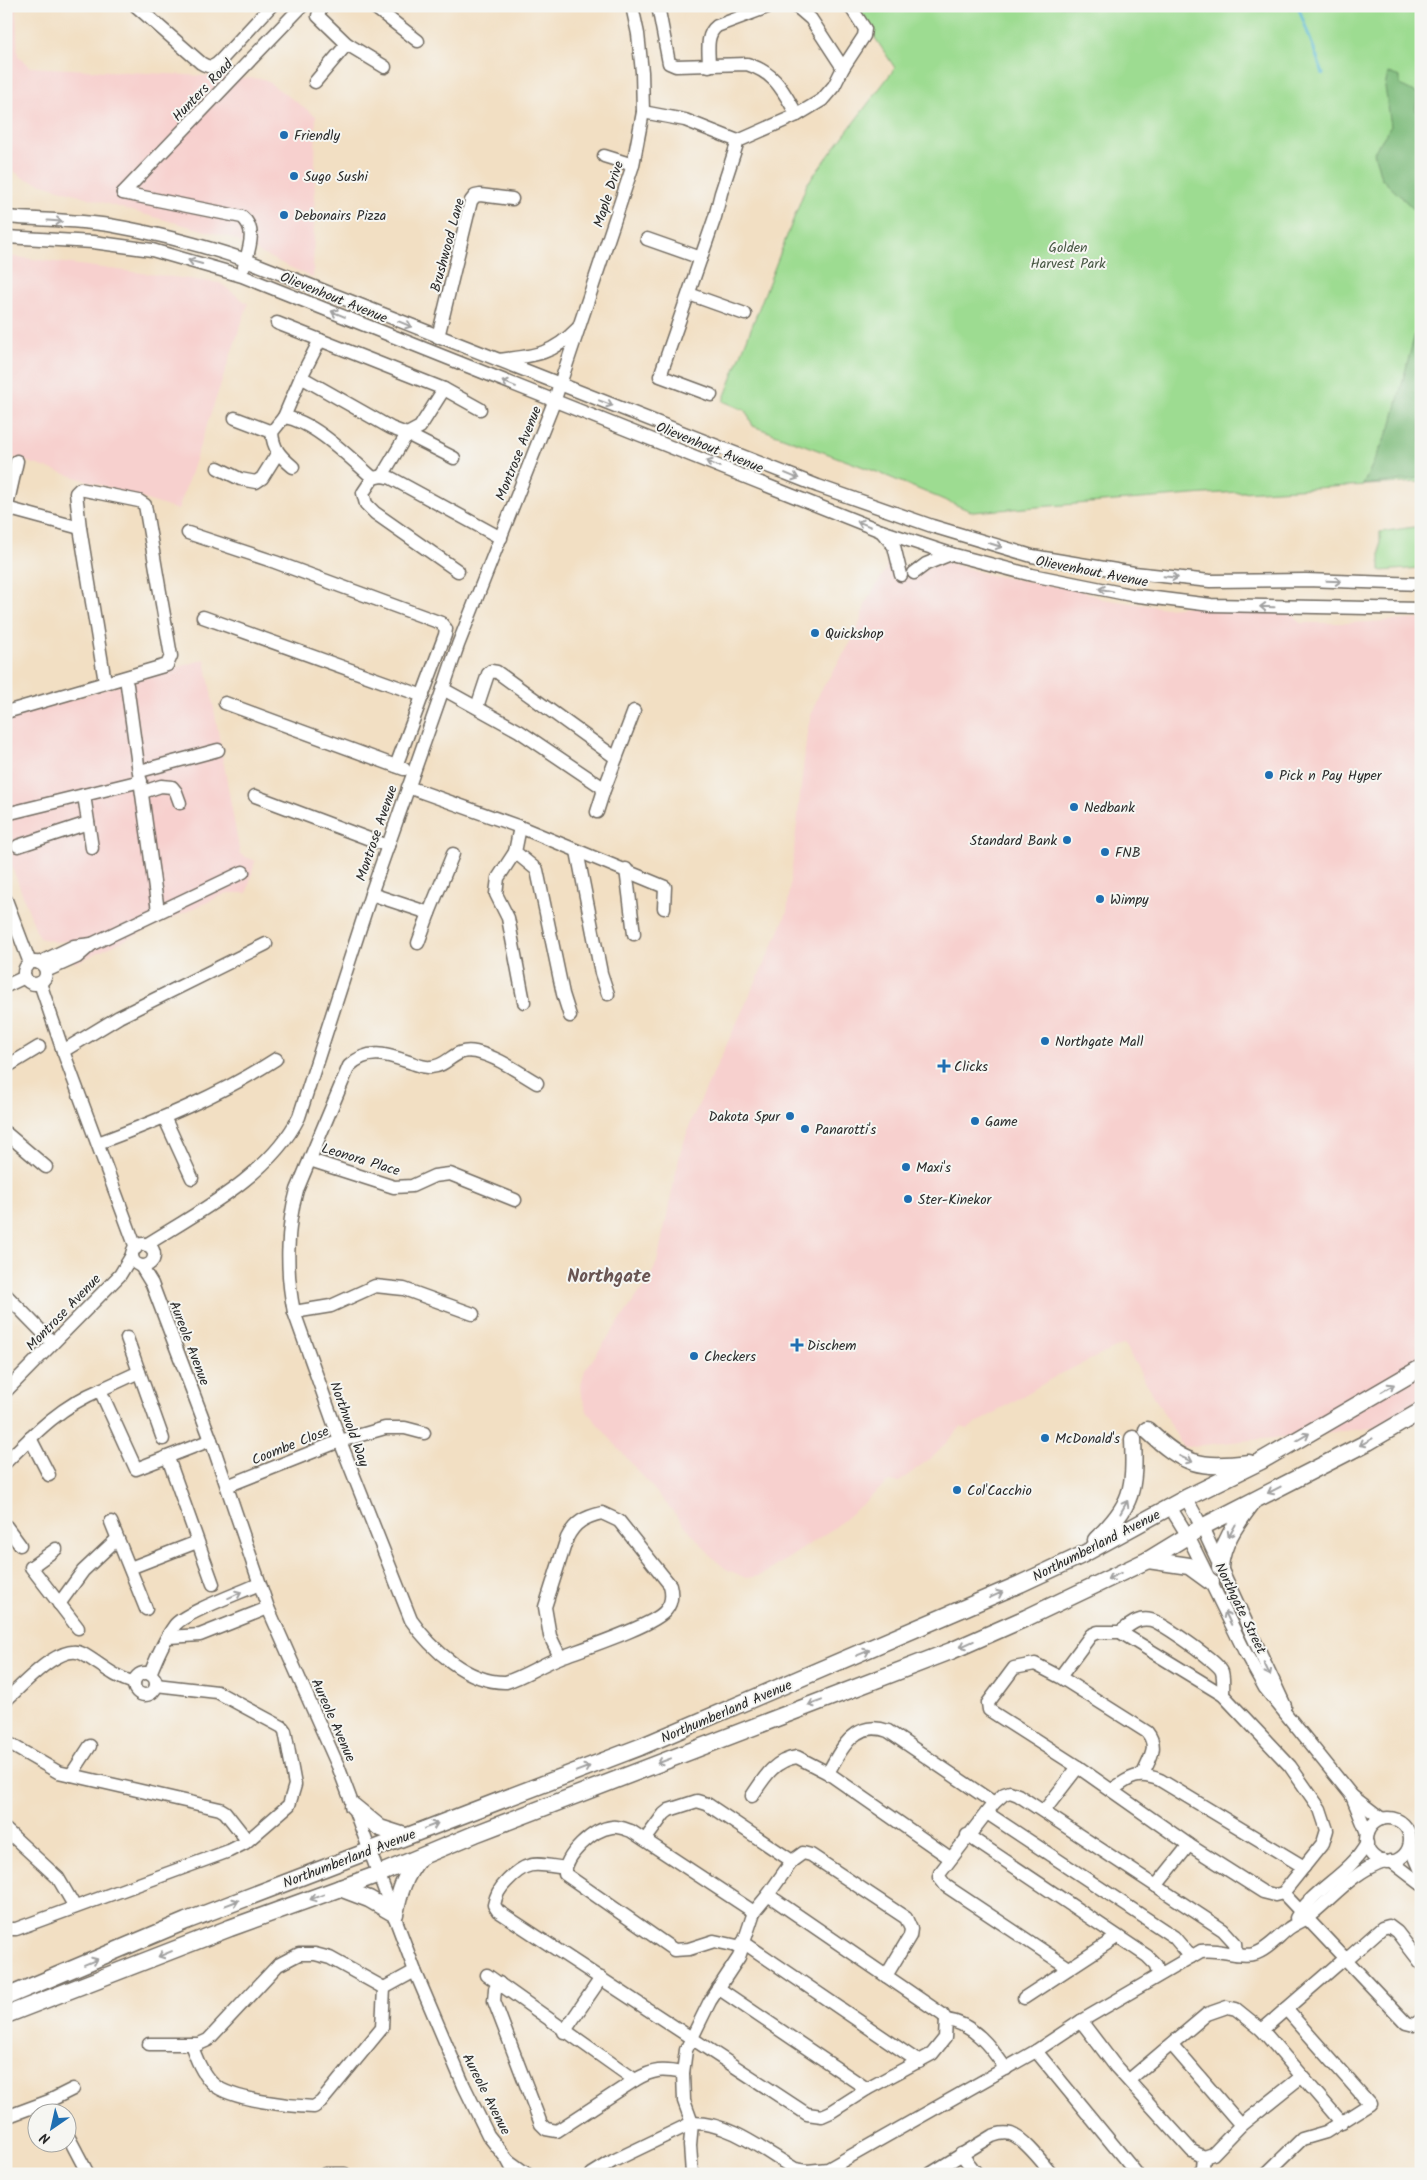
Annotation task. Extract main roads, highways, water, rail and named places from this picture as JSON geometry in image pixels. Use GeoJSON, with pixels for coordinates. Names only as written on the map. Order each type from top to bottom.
{"type":"FeatureCollection","features":[{"type":"Feature","properties":{"kind":"main road","name":"Northumberland Avenue"},"geometry":{"type":"LineString","coordinates":[[6,1997],[186,1921],[640,1748],[939,1620],[1080,1556],[1186,1498],[1261,1461],[1421,1368]]}},
{"type":"Feature","properties":{"kind":"main road","name":"Northumberland Avenue"},"geometry":{"type":"LineString","coordinates":[[6,2015],[230,1928],[379,1874],[475,1834],[950,1651],[1026,1618],[1148,1560],[1195,1531],[1368,1442],[1421,1411]]}},
{"type":"Feature","properties":{"kind":"main road"},"geometry":{"type":"LineString","coordinates":[[1147,1430],[1165,1447],[1183,1459],[1197,1464],[1217,1466],[1261,1461]]}},
{"type":"Feature","properties":{"kind":"main road"},"geometry":{"type":"LineString","coordinates":[[1080,1556],[1111,1526],[1124,1509],[1131,1493],[1134,1474],[1133,1439]]}},
{"type":"Feature","properties":{"kind":"main road"},"geometry":{"type":"LineString","coordinates":[[1220,1567],[1228,1538],[1254,1500]]}},
{"type":"Feature","properties":{"kind":"main road"},"geometry":{"type":"LineString","coordinates":[[1148,1560],[1189,1566],[1211,1582]]}},
{"type":"Feature","properties":{"kind":"main road"},"geometry":{"type":"LineString","coordinates":[[353,1806],[380,1828],[405,1836]]}},
{"type":"Feature","properties":{"kind":"main road"},"geometry":{"type":"LineString","coordinates":[[340,1888],[369,1899],[395,1914],[401,1886],[410,1870],[421,1857]]}},
{"type":"Feature","properties":{"kind":"waterway"},"geometry":{"type":"LineString","coordinates":[[1298,6],[1323,74]]}},
{"type":"Feature","properties":{"kind":"place","name":"Friendly"},"geometry":{"type":"Point","coordinates":[284,135]}},
{"type":"Feature","properties":{"kind":"place","name":"Sugo Sushi"},"geometry":{"type":"Point","coordinates":[294,176]}},
{"type":"Feature","properties":{"kind":"place","name":"Debonairs Pizza"},"geometry":{"type":"Point","coordinates":[284,215]}},
{"type":"Feature","properties":{"kind":"place","name":"Quickshop"},"geometry":{"type":"Point","coordinates":[815,633]}},
{"type":"Feature","properties":{"kind":"place","name":"Pick n Pay Hyper"},"geometry":{"type":"Point","coordinates":[1269,775]}},
{"type":"Feature","properties":{"kind":"place","name":"Nedbank"},"geometry":{"type":"Point","coordinates":[1074,807]}},
{"type":"Feature","properties":{"kind":"place","name":"Standard Bank"},"geometry":{"type":"Point","coordinates":[1067,840]}},
{"type":"Feature","properties":{"kind":"place","name":"FNB"},"geometry":{"type":"Point","coordinates":[1105,852]}},
{"type":"Feature","properties":{"kind":"place","name":"Wimpy"},"geometry":{"type":"Point","coordinates":[1100,899]}},
{"type":"Feature","properties":{"kind":"place","name":"Northgate Mall"},"geometry":{"type":"Point","coordinates":[1045,1041]}},
{"type":"Feature","properties":{"kind":"place","name":"Clicks"},"geometry":{"type":"Point","coordinates":[944,1066]}},
{"type":"Feature","properties":{"kind":"place","name":"Dakota Spur"},"geometry":{"type":"Point","coordinates":[790,1116]}},
{"type":"Feature","properties":{"kind":"place","name":"Game"},"geometry":{"type":"Point","coordinates":[975,1121]}},
{"type":"Feature","properties":{"kind":"place","name":"Panarotti's"},"geometry":{"type":"Point","coordinates":[805,1129]}},
{"type":"Feature","properties":{"kind":"place","name":"Maxi's"},"geometry":{"type":"Point","coordinates":[906,1167]}},
{"type":"Feature","properties":{"kind":"place","name":"Ster-Kinekor"},"geometry":{"type":"Point","coordinates":[908,1199]}},
{"type":"Feature","properties":{"kind":"place","name":"Dischem"},"geometry":{"type":"Point","coordinates":[797,1345]}},
{"type":"Feature","properties":{"kind":"place","name":"Checkers"},"geometry":{"type":"Point","coordinates":[694,1356]}},
{"type":"Feature","properties":{"kind":"place","name":"McDonald's"},"geometry":{"type":"Point","coordinates":[1045,1438]}},
{"type":"Feature","properties":{"kind":"place","name":"Col'Cacchio"},"geometry":{"type":"Point","coordinates":[957,1490]}},
{"type":"Feature","properties":{"kind":"district","name":"Northgate"},"geometry":{"type":"Point","coordinates":[609,1275]}},
{"type":"Feature","properties":{"kind":"park label","name":"Golden Harvest Park"},"geometry":{"type":"Point","coordinates":[1068,256]}}]}
